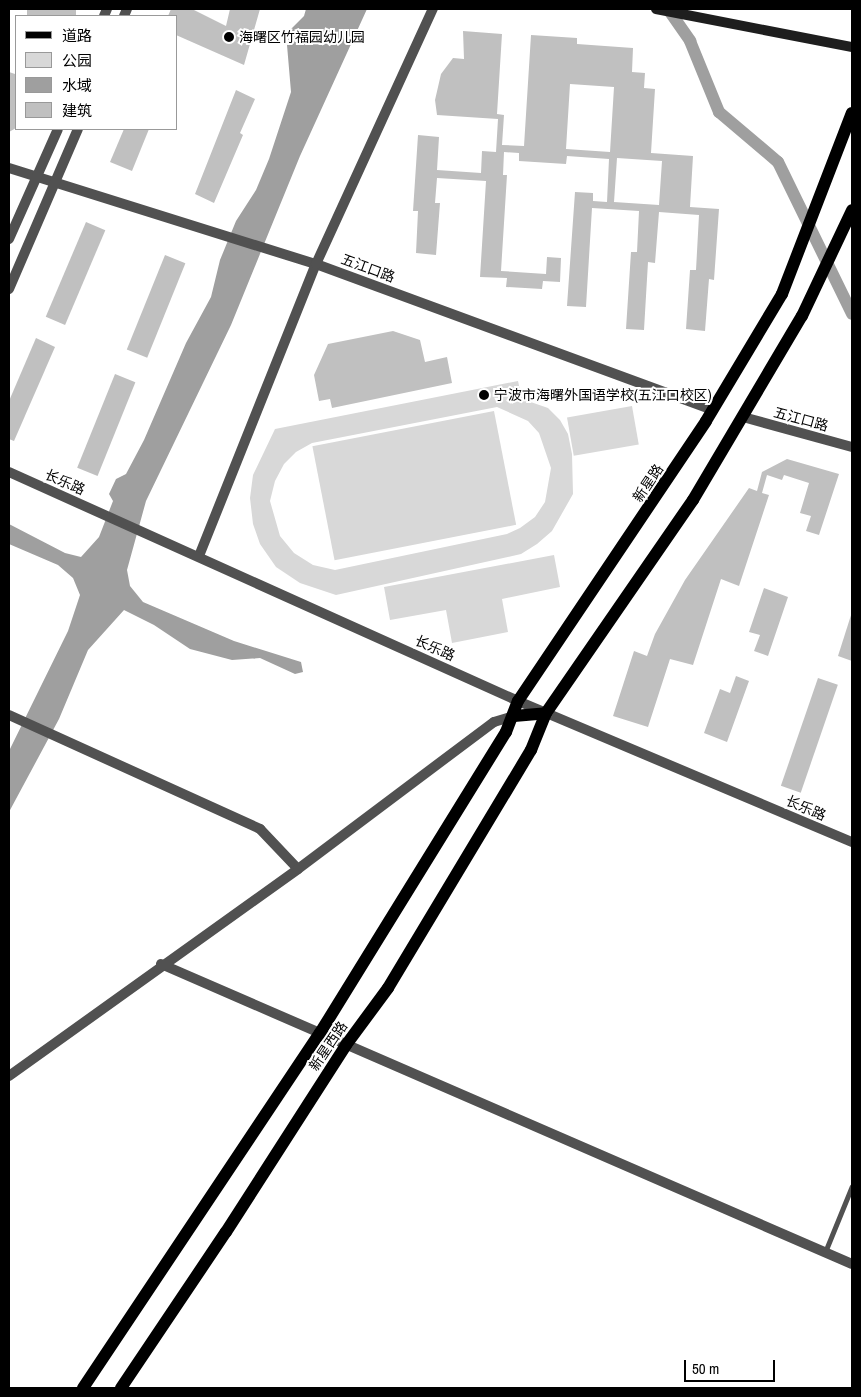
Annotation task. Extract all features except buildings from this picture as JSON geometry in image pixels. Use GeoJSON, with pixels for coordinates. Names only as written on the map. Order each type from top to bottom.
{"type":"FeatureCollection","features":[{"type":"Feature","properties":{"kind":"main road"},"geometry":{"type":"LineString","coordinates":[[656,9],[852,47]]}},
{"type":"Feature","properties":{"kind":"main road","name":"新星路"},"geometry":{"type":"LineString","coordinates":[[514,716],[518,701],[713,410],[782,294],[821,197],[852,112]]}},
{"type":"Feature","properties":{"kind":"main road","name":"新星西路"},"geometry":{"type":"LineString","coordinates":[[121,1388],[226,1232],[346,1044],[393,979],[530,750],[546,713],[692,500],[743,417],[815,292],[852,210]]}},
{"type":"Feature","properties":{"kind":"main road"},"geometry":{"type":"LineString","coordinates":[[514,716],[546,713]]}},
{"type":"Feature","properties":{"kind":"main road","name":"新星西路"},"geometry":{"type":"LineString","coordinates":[[83,1388],[320,1033],[514,716]]}},
{"type":"Feature","properties":{"kind":"street"},"geometry":{"type":"LineString","coordinates":[[199,556],[316,264],[433,9]]}},
{"type":"Feature","properties":{"kind":"street"},"geometry":{"type":"LineString","coordinates":[[9,239],[58,130]]}},
{"type":"Feature","properties":{"kind":"street"},"geometry":{"type":"LineString","coordinates":[[9,289],[78,130]]}},
{"type":"Feature","properties":{"kind":"street","name":"五江口路"},"geometry":{"type":"LineString","coordinates":[[9,168],[38,175],[224,237],[316,264],[713,410]]}},
{"type":"Feature","properties":{"kind":"street","name":"五江口路"},"geometry":{"type":"LineString","coordinates":[[743,417],[852,447]]}},
{"type":"Feature","properties":{"kind":"street","name":"长乐路"},"geometry":{"type":"LineString","coordinates":[[9,472],[518,701],[852,842]]}},
{"type":"Feature","properties":{"kind":"street"},"geometry":{"type":"LineString","coordinates":[[9,715],[55,738],[260,829],[298,869]]}},
{"type":"Feature","properties":{"kind":"street"},"geometry":{"type":"LineString","coordinates":[[9,1076],[161,964],[298,869],[494,722],[514,716]]}},
{"type":"Feature","properties":{"kind":"street"},"geometry":{"type":"LineString","coordinates":[[161,964],[852,1264]]}},
{"type":"Feature","properties":{"kind":"lane"},"geometry":{"type":"LineString","coordinates":[[825,1252],[852,1186]]}},
{"type":"Feature","properties":{"kind":"green space"},"geometry":{"type":"Polygon","coordinates":[[[518,381],[522,399],[548,408],[560,420],[568,434],[572,454],[573,494],[552,531],[537,544],[521,554],[336,595],[300,583],[276,567],[260,544],[253,524],[250,498],[253,475],[275,429],[518,381]],[[497,407],[312,443],[296,452],[284,464],[275,481],[270,501],[280,536],[294,553],[313,565],[335,570],[507,534],[520,528],[535,517],[545,502],[551,468],[539,433],[528,421],[497,407]]]}},
{"type":"Feature","properties":{"kind":"green space"},"geometry":{"type":"Polygon","coordinates":[[[632,406],[639,444],[574,456],[567,417],[632,406]]]}},
{"type":"Feature","properties":{"kind":"green space"},"geometry":{"type":"Polygon","coordinates":[[[494,411],[516,525],[335,560],[312,446],[494,411]]]}},
{"type":"Feature","properties":{"kind":"green space"},"geometry":{"type":"Polygon","coordinates":[[[554,555],[560,587],[502,599],[508,632],[452,643],[446,610],[390,620],[384,587],[554,555]]]}},
{"type":"Feature","properties":{"kind":"water"},"geometry":{"type":"Polygon","coordinates":[[[306,9],[367,9],[300,156],[231,325],[146,501],[127,570],[130,586],[143,602],[234,641],[301,662],[303,672],[295,674],[260,658],[232,660],[190,649],[154,625],[124,610],[88,650],[59,719],[9,812],[9,751],[68,631],[80,595],[73,578],[58,565],[9,544],[9,524],[65,553],[81,557],[99,537],[113,501],[109,494],[116,479],[126,474],[144,440],[186,343],[211,297],[220,260],[236,221],[256,190],[269,159],[291,92],[287,45],[291,29],[304,16],[306,9]]]}},
{"type":"Feature","properties":{"kind":"waterway"},"geometry":{"type":"LineString","coordinates":[[668,9],[690,41],[719,112],[778,162],[852,314]]}},
{"type":"Feature","properties":{"kind":"place","name":"海曙区竹福园幼儿园"},"geometry":{"type":"Point","coordinates":[229,37]}},
{"type":"Feature","properties":{"kind":"place","name":"宁波市海曙外国语学校(五江口校区)"},"geometry":{"type":"Point","coordinates":[484,395]}}]}
